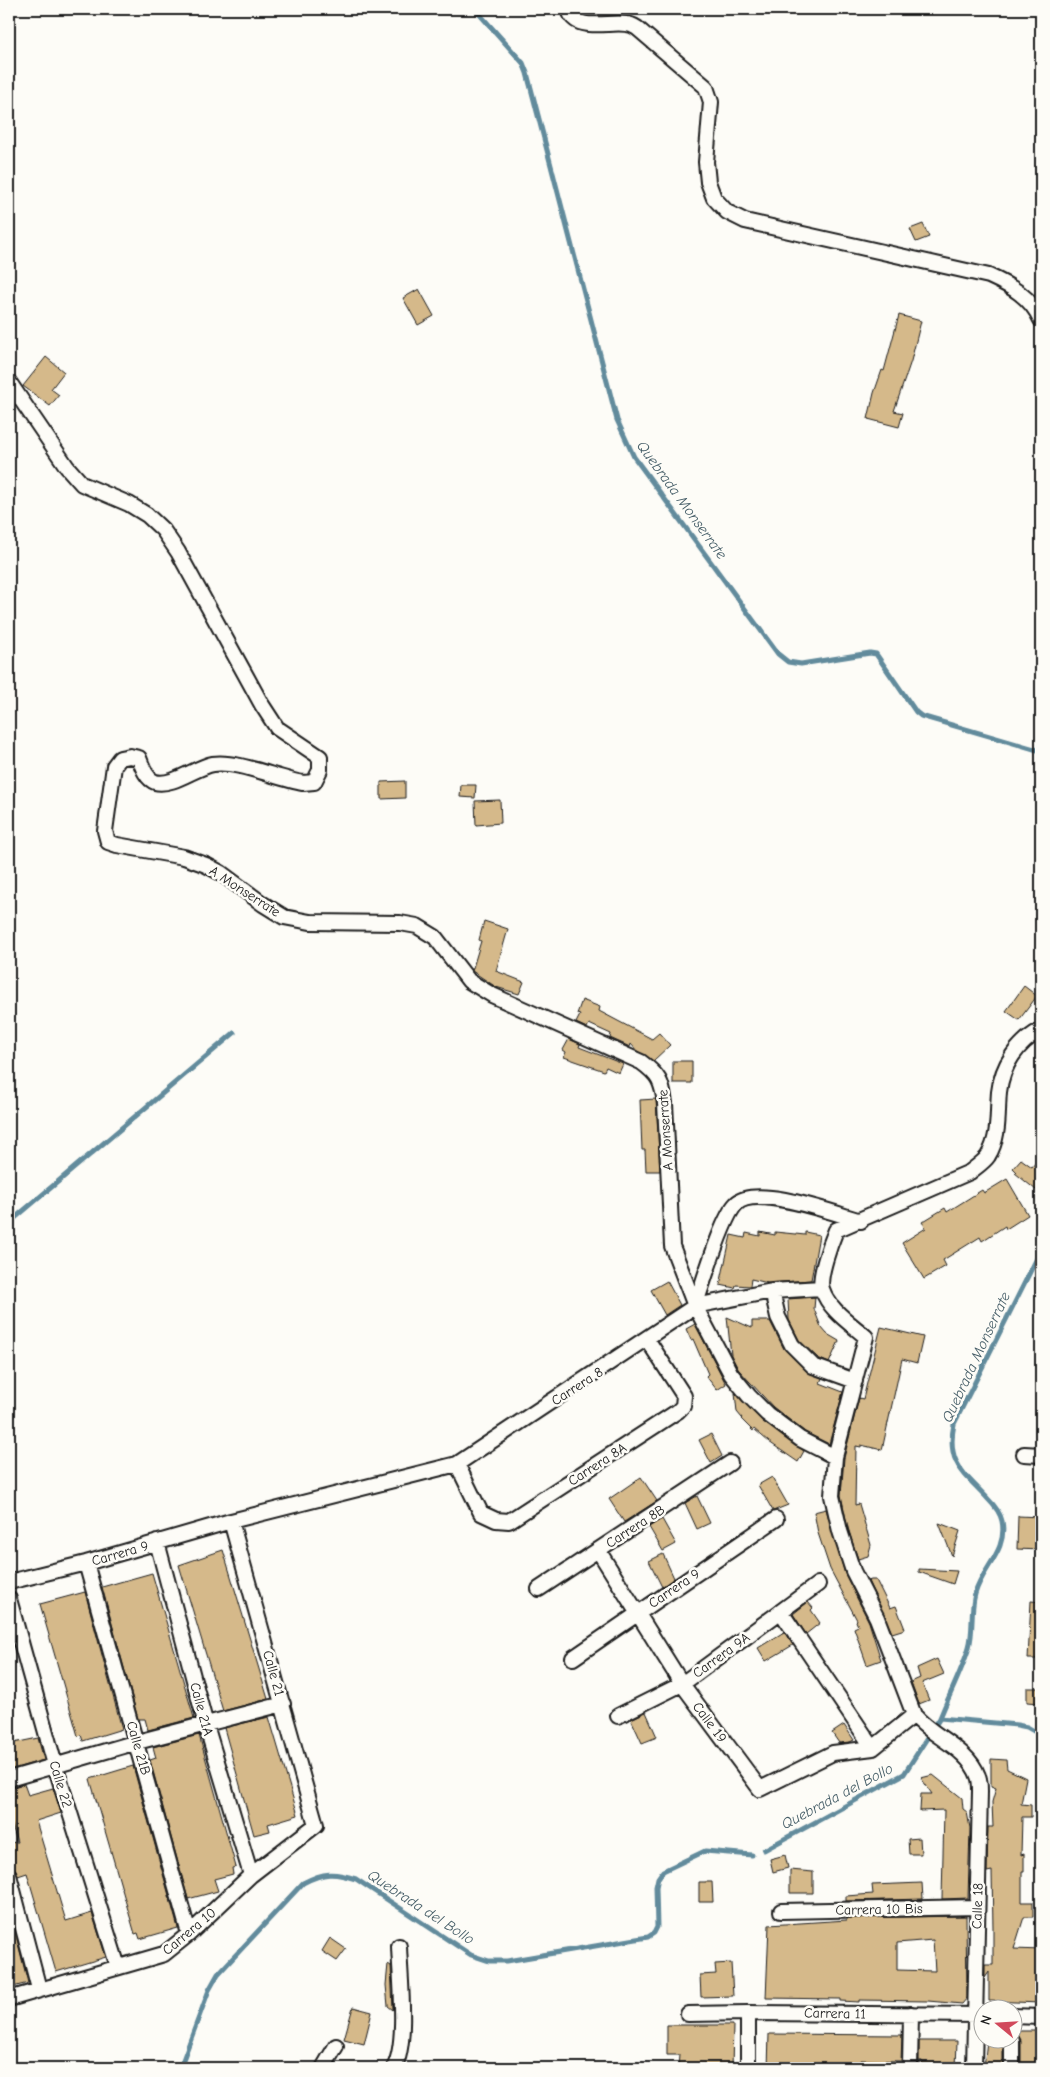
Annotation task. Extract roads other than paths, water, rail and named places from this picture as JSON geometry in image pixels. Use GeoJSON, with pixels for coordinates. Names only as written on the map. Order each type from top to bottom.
{"type":"FeatureCollection","features":[{"type":"Feature","properties":{"kind":"street"},"geometry":{"type":"LineString","coordinates":[[569,9],[578,22],[589,24],[628,24],[637,28],[706,87],[711,102],[706,162],[708,182],[714,198],[727,212],[745,221],[989,276],[1008,284],[1026,297],[1041,320]]}},
{"type":"Feature","properties":{"kind":"street","name":"A Monserrate"},"geometry":{"type":"LineString","coordinates":[[9,382],[67,467],[82,484],[129,504],[147,515],[163,530],[178,552],[262,705],[277,728],[320,757],[320,770],[314,782],[303,784],[230,764],[201,767],[168,782],[155,782],[146,775],[138,758],[130,756],[120,758],[114,766],[105,831],[108,842],[184,857],[206,865],[221,873],[284,917],[310,922],[400,923],[417,926],[435,937],[469,981],[492,995],[641,1062],[654,1071],[663,1084],[665,1103],[672,1246],[695,1306]]}},
{"type":"Feature","properties":{"kind":"street"},"geometry":{"type":"LineString","coordinates":[[781,1612],[873,1748],[917,1719],[877,1618],[854,1571],[840,1531],[832,1496],[835,1457],[866,1337],[835,1311],[821,1288],[826,1256],[836,1230],[861,1221],[970,1172],[987,1158],[996,1136],[999,1089],[1005,1068],[1016,1050],[1030,1036],[1041,1030]]}},
{"type":"Feature","properties":{"kind":"street"},"geometry":{"type":"LineString","coordinates":[[835,1457],[800,1439],[766,1414],[749,1396],[731,1374],[695,1306],[728,1217],[737,1203],[754,1196],[771,1197],[861,1221]]}},
{"type":"Feature","properties":{"kind":"street"},"geometry":{"type":"LineString","coordinates":[[695,1306],[772,1291],[821,1288]]}},
{"type":"Feature","properties":{"kind":"street"},"geometry":{"type":"LineString","coordinates":[[772,1291],[778,1317],[792,1345],[813,1366],[855,1381]]}},
{"type":"Feature","properties":{"kind":"street","name":"Carrera 8"},"geometry":{"type":"LineString","coordinates":[[231,1522],[457,1464],[695,1306]]}},
{"type":"Feature","properties":{"kind":"street","name":"Carrera 8A"},"geometry":{"type":"LineString","coordinates":[[457,1464],[481,1513],[496,1520],[509,1521],[678,1411],[683,1406],[684,1396],[647,1339]]}},
{"type":"Feature","properties":{"kind":"street"},"geometry":{"type":"LineString","coordinates":[[1024,1454],[1041,1455]]}},
{"type":"Feature","properties":{"kind":"street","name":"Carrera 8B"},"geometry":{"type":"LineString","coordinates":[[539,1590],[730,1463]]}},
{"type":"Feature","properties":{"kind":"street","name":"Carrera 9"},"geometry":{"type":"LineString","coordinates":[[573,1658],[776,1519]]}},
{"type":"Feature","properties":{"kind":"street","name":"Carrera 9"},"geometry":{"type":"LineString","coordinates":[[9,1582],[86,1563],[231,1522]]}},
{"type":"Feature","properties":{"kind":"street","name":"Calle 21"},"geometry":{"type":"LineString","coordinates":[[231,1522],[316,1825]]}},
{"type":"Feature","properties":{"kind":"street","name":"Calle 21A"},"geometry":{"type":"LineString","coordinates":[[157,1542],[206,1726],[251,1875]]}},
{"type":"Feature","properties":{"kind":"street","name":"Calle 19"},"geometry":{"type":"LineString","coordinates":[[598,1550],[682,1684],[760,1789],[833,1752],[873,1748]]}},
{"type":"Feature","properties":{"kind":"street","name":"Calle 21B"},"geometry":{"type":"LineString","coordinates":[[86,1563],[189,1934]]}},
{"type":"Feature","properties":{"kind":"street","name":"Carrera 9A"},"geometry":{"type":"LineString","coordinates":[[618,1716],[682,1684],[818,1584]]}},
{"type":"Feature","properties":{"kind":"street","name":"Calle 22"},"geometry":{"type":"LineString","coordinates":[[9,1599],[55,1765],[118,1968]]}},
{"type":"Feature","properties":{"kind":"street"},"geometry":{"type":"LineString","coordinates":[[9,1779],[137,1742],[206,1726],[283,1704]]}},
{"type":"Feature","properties":{"kind":"street","name":"Calle 18"},"geometry":{"type":"LineString","coordinates":[[917,1719],[970,1762],[978,1776],[980,1791],[977,1907],[978,2000]]}},
{"type":"Feature","properties":{"kind":"street","name":"Carrera 10"},"geometry":{"type":"LineString","coordinates":[[9,1999],[164,1954],[189,1934],[251,1875],[316,1825]]}},
{"type":"Feature","properties":{"kind":"street"},"geometry":{"type":"LineString","coordinates":[[9,1875],[39,1989]]}},
{"type":"Feature","properties":{"kind":"street","name":"Carrera 10 Bis"},"geometry":{"type":"LineString","coordinates":[[781,1911],[977,1907]]}},
{"type":"Feature","properties":{"kind":"street"},"geometry":{"type":"LineString","coordinates":[[395,2065],[402,2042],[399,1946]]}},
{"type":"Feature","properties":{"kind":"street"},"geometry":{"type":"LineString","coordinates":[[748,2013],[748,2068]]}},
{"type":"Feature","properties":{"kind":"street","name":"Carrera 11"},"geometry":{"type":"LineString","coordinates":[[688,2014],[972,2015]]}},
{"type":"Feature","properties":{"kind":"street"},"geometry":{"type":"LineString","coordinates":[[910,2068],[911,2014]]}},
{"type":"Feature","properties":{"kind":"street"},"geometry":{"type":"LineString","coordinates":[[1022,2016],[1041,2017]]}},
{"type":"Feature","properties":{"kind":"street"},"geometry":{"type":"LineString","coordinates":[[323,2068],[336,2046]]}},
{"type":"Feature","properties":{"kind":"street","name":"Calle 18"},"geometry":{"type":"LineString","coordinates":[[974,2068],[975,2050]]}},
{"type":"Feature","properties":{"kind":"street"},"geometry":{"type":"LineString","coordinates":[[1012,2050],[1012,2068]]}},
{"type":"Feature","properties":{"kind":"waterway","name":"Quebrada Monserrate"},"geometry":{"type":"LineString","coordinates":[[475,9],[523,63],[527,73],[617,420],[634,457],[778,654],[788,662],[801,664],[870,653],[876,654],[916,712],[921,716],[1041,751]]}},
{"type":"Feature","properties":{"kind":"waterway"},"geometry":{"type":"LineString","coordinates":[[9,1223],[234,1033]]}},
{"type":"Feature","properties":{"kind":"waterway","name":"Quebrada Monserrate"},"geometry":{"type":"LineString","coordinates":[[940,1718],[969,1647],[973,1607],[978,1585],[998,1550],[1003,1532],[1000,1515],[990,1501],[964,1474],[955,1458],[952,1448],[954,1424],[1041,1250]]}},
{"type":"Feature","properties":{"kind":"waterway","name":"Quebrada del Bollo"},"geometry":{"type":"LineString","coordinates":[[764,1850],[904,1774],[940,1718],[1017,1725],[1027,1727],[1041,1735]]}},
{"type":"Feature","properties":{"kind":"waterway","name":"Quebrada del Bollo"},"geometry":{"type":"LineString","coordinates":[[180,2068],[209,1990],[218,1974],[303,1883],[317,1877],[335,1874],[356,1879],[471,1955],[489,1961],[507,1961],[648,1937],[654,1933],[657,1927],[656,1887],[658,1878],[663,1871],[705,1851],[752,1855]]}}]}
